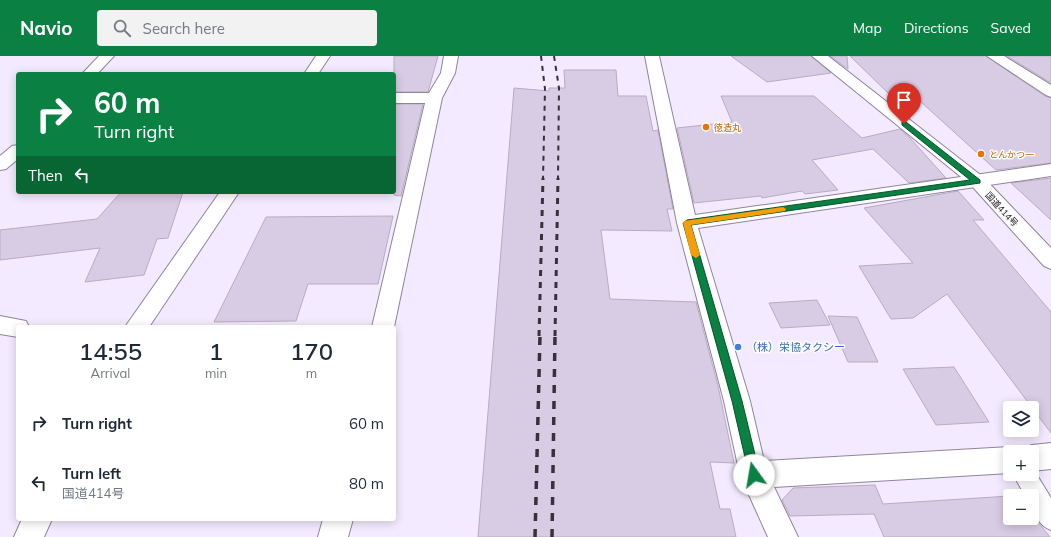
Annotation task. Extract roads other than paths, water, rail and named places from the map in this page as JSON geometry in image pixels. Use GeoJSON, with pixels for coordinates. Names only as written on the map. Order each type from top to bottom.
{"type":"FeatureCollection","features":[{"type":"Feature","properties":{"kind":"main road"},"geometry":{"type":"LineString","coordinates":[[91,72],[106,56]]}},
{"type":"Feature","properties":{"kind":"main road"},"geometry":{"type":"LineString","coordinates":[[312,72],[323,56]]}},
{"type":"Feature","properties":{"kind":"main road"},"geometry":{"type":"LineString","coordinates":[[383,325],[434,98],[448,73],[451,56]]}},
{"type":"Feature","properties":{"kind":"main road"},"geometry":{"type":"LineString","coordinates":[[652,56],[687,223],[737,401],[754,475],[783,537]]}},
{"type":"Feature","properties":{"kind":"main road","name":"国道414号"},"geometry":{"type":"LineString","coordinates":[[819,56],[977,181],[1051,261]]}},
{"type":"Feature","properties":{"kind":"main road"},"geometry":{"type":"LineString","coordinates":[[994,56],[1051,92]]}},
{"type":"Feature","properties":{"kind":"main road"},"geometry":{"type":"LineString","coordinates":[[396,98],[434,98]]}},
{"type":"Feature","properties":{"kind":"main road"},"geometry":{"type":"LineString","coordinates":[[0,165],[16,152]]}},
{"type":"Feature","properties":{"kind":"main road"},"geometry":{"type":"LineString","coordinates":[[687,223],[1051,170]]}},
{"type":"Feature","properties":{"kind":"main road"},"geometry":{"type":"LineString","coordinates":[[137,325],[229,194]]}},
{"type":"Feature","properties":{"kind":"main road"},"geometry":{"type":"LineString","coordinates":[[0,324],[16,328]]}},
{"type":"Feature","properties":{"kind":"main road"},"geometry":{"type":"LineString","coordinates":[[1039,457],[1051,456]]}},
{"type":"Feature","properties":{"kind":"main road"},"geometry":{"type":"LineString","coordinates":[[754,475],[1003,460]]}},
{"type":"Feature","properties":{"kind":"main road"},"geometry":{"type":"LineString","coordinates":[[29,537],[37,521]]}},
{"type":"Feature","properties":{"kind":"main road"},"geometry":{"type":"LineString","coordinates":[[333,537],[337,521]]}},
{"type":"Feature","properties":{"kind":"lane"},"geometry":{"type":"LineString","coordinates":[[1028,481],[1051,519]]}},
{"type":"Feature","properties":{"kind":"railway"},"geometry":{"type":"LineString","coordinates":[[541,56],[545,89],[543,179]]}},
{"type":"Feature","properties":{"kind":"railway"},"geometry":{"type":"LineString","coordinates":[[554,56],[559,88],[558,179]]}},
{"type":"Feature","properties":{"kind":"railway"},"geometry":{"type":"LineString","coordinates":[[539,336],[543,178]]}},
{"type":"Feature","properties":{"kind":"railway"},"geometry":{"type":"LineString","coordinates":[[555,336],[558,178]]}},
{"type":"Feature","properties":{"kind":"railway"},"geometry":{"type":"LineString","coordinates":[[535,537],[540,335]]}},
{"type":"Feature","properties":{"kind":"railway"},"geometry":{"type":"LineString","coordinates":[[552,537],[555,335]]}},
{"type":"Feature","properties":{"kind":"place","name":"徳造丸"},"geometry":{"type":"Point","coordinates":[706,127]}},
{"type":"Feature","properties":{"kind":"place","name":"とんかつ一"},"geometry":{"type":"Point","coordinates":[981,154]}},
{"type":"Feature","properties":{"kind":"place","name":"（株）栄協タクシー"},"geometry":{"type":"Point","coordinates":[738,347]}}]}
